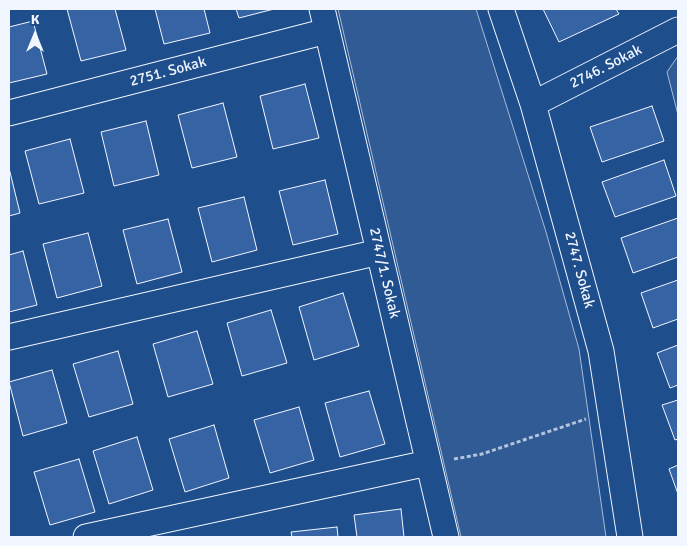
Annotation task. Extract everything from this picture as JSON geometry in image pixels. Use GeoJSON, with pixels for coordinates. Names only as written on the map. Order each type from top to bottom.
{"type":"FeatureCollection","features":[{"type":"Feature","properties":{"kind":"street","name":"2747. Sokak"},"geometry":{"type":"LineString","coordinates":[[501,9],[533,104],[601,351],[630,537]]}},
{"type":"Feature","properties":{"kind":"street","name":"2751. Sokak"},"geometry":{"type":"LineString","coordinates":[[9,113],[324,20]]}},
{"type":"Feature","properties":{"kind":"street","name":"2747/1. Sokak"},"geometry":{"type":"LineString","coordinates":[[324,20],[446,537]]}},
{"type":"Feature","properties":{"kind":"street","name":"2746. Sokak"},"geometry":{"type":"LineString","coordinates":[[533,104],[678,30]]}},
{"type":"Feature","properties":{"kind":"street"},"geometry":{"type":"LineString","coordinates":[[9,337],[379,252]]}},
{"type":"Feature","properties":{"kind":"street"},"geometry":{"type":"LineString","coordinates":[[86,537],[428,464]]}},
{"type":"Feature","properties":{"kind":"path"},"geometry":{"type":"LineString","coordinates":[[428,464],[482,454],[612,412]]}},
{"type":"Feature","properties":{"kind":"shaded area"},"geometry":{"type":"Polygon","coordinates":[[[338,9],[476,9],[546,232],[579,349],[606,537],[461,537],[338,9]]]}},
{"type":"Feature","properties":{"kind":"shaded area"},"geometry":{"type":"Polygon","coordinates":[[[678,56],[678,115],[667,72],[678,56]]]}},
{"type":"Feature","properties":{"kind":"building"},"geometry":{"type":"Polygon","coordinates":[[[67,9],[115,9],[126,50],[81,61],[67,9]]]}},
{"type":"Feature","properties":{"kind":"building"},"geometry":{"type":"Polygon","coordinates":[[[155,9],[204,9],[210,33],[164,44],[155,9]]]}},
{"type":"Feature","properties":{"kind":"building"},"geometry":{"type":"Polygon","coordinates":[[[236,9],[274,9],[239,18],[236,9]]]}},
{"type":"Feature","properties":{"kind":"building"},"geometry":{"type":"Polygon","coordinates":[[[543,9],[616,9],[619,14],[559,42],[543,9]]]}},
{"type":"Feature","properties":{"kind":"building"},"geometry":{"type":"Polygon","coordinates":[[[33,21],[47,74],[9,83],[9,27],[33,21]]]}},
{"type":"Feature","properties":{"kind":"building"},"geometry":{"type":"Polygon","coordinates":[[[305,84],[319,138],[273,149],[260,96],[305,84]]]}},
{"type":"Feature","properties":{"kind":"building"},"geometry":{"type":"Polygon","coordinates":[[[223,103],[237,157],[192,168],[178,115],[223,103]]]}},
{"type":"Feature","properties":{"kind":"building"},"geometry":{"type":"Polygon","coordinates":[[[652,106],[664,141],[602,162],[590,127],[652,106]]]}},
{"type":"Feature","properties":{"kind":"building"},"geometry":{"type":"Polygon","coordinates":[[[146,121],[159,175],[114,186],[101,132],[146,121]]]}},
{"type":"Feature","properties":{"kind":"building"},"geometry":{"type":"Polygon","coordinates":[[[70,139],[84,193],[39,204],[25,151],[70,139]]]}},
{"type":"Feature","properties":{"kind":"building"},"geometry":{"type":"Polygon","coordinates":[[[664,160],[676,196],[615,217],[602,182],[664,160]]]}},
{"type":"Feature","properties":{"kind":"building"},"geometry":{"type":"Polygon","coordinates":[[[9,168],[20,213],[9,216],[9,168]]]}},
{"type":"Feature","properties":{"kind":"building"},"geometry":{"type":"Polygon","coordinates":[[[325,180],[338,234],[293,245],[279,191],[325,180]]]}},
{"type":"Feature","properties":{"kind":"building"},"geometry":{"type":"Polygon","coordinates":[[[244,197],[257,250],[212,262],[198,208],[244,197]]]}},
{"type":"Feature","properties":{"kind":"building"},"geometry":{"type":"Polygon","coordinates":[[[678,218],[678,257],[633,273],[621,238],[678,218]]]}},
{"type":"Feature","properties":{"kind":"building"},"geometry":{"type":"Polygon","coordinates":[[[168,219],[182,272],[137,284],[123,230],[168,219]]]}},
{"type":"Feature","properties":{"kind":"building"},"geometry":{"type":"Polygon","coordinates":[[[88,233],[102,286],[57,298],[43,244],[88,233]]]}},
{"type":"Feature","properties":{"kind":"building"},"geometry":{"type":"Polygon","coordinates":[[[23,251],[37,305],[9,312],[9,255],[23,251]]]}},
{"type":"Feature","properties":{"kind":"building"},"geometry":{"type":"Polygon","coordinates":[[[678,280],[678,319],[653,328],[641,293],[678,280]]]}},
{"type":"Feature","properties":{"kind":"building"},"geometry":{"type":"Polygon","coordinates":[[[343,293],[359,346],[314,360],[299,307],[343,293]]]}},
{"type":"Feature","properties":{"kind":"building"},"geometry":{"type":"Polygon","coordinates":[[[271,310],[287,363],[242,376],[227,323],[271,310]]]}},
{"type":"Feature","properties":{"kind":"building"},"geometry":{"type":"Polygon","coordinates":[[[197,331],[213,384],[168,397],[153,344],[197,331]]]}},
{"type":"Feature","properties":{"kind":"building"},"geometry":{"type":"Polygon","coordinates":[[[678,345],[678,385],[670,388],[657,353],[678,345]]]}},
{"type":"Feature","properties":{"kind":"building"},"geometry":{"type":"Polygon","coordinates":[[[118,351],[133,404],[89,417],[73,364],[118,351]]]}},
{"type":"Feature","properties":{"kind":"building"},"geometry":{"type":"Polygon","coordinates":[[[52,370],[67,423],[23,436],[9,382],[52,370]]]}},
{"type":"Feature","properties":{"kind":"building"},"geometry":{"type":"Polygon","coordinates":[[[369,391],[385,444],[340,457],[325,403],[369,391]]]}},
{"type":"Feature","properties":{"kind":"building"},"geometry":{"type":"Polygon","coordinates":[[[678,400],[678,439],[675,440],[662,405],[678,400]]]}},
{"type":"Feature","properties":{"kind":"building"},"geometry":{"type":"Polygon","coordinates":[[[299,407],[314,460],[270,473],[254,420],[299,407]]]}},
{"type":"Feature","properties":{"kind":"building"},"geometry":{"type":"Polygon","coordinates":[[[214,425],[229,478],[185,492],[169,439],[214,425]]]}},
{"type":"Feature","properties":{"kind":"building"},"geometry":{"type":"Polygon","coordinates":[[[137,437],[153,490],[109,504],[93,451],[137,437]]]}},
{"type":"Feature","properties":{"kind":"building"},"geometry":{"type":"Polygon","coordinates":[[[79,459],[95,512],[50,525],[34,472],[79,459]]]}},
{"type":"Feature","properties":{"kind":"building"},"geometry":{"type":"Polygon","coordinates":[[[678,465],[678,494],[669,469],[678,465]]]}},
{"type":"Feature","properties":{"kind":"building"},"geometry":{"type":"Polygon","coordinates":[[[401,509],[404,537],[357,537],[354,515],[401,509]]]}},
{"type":"Feature","properties":{"kind":"building"},"geometry":{"type":"Polygon","coordinates":[[[337,527],[338,537],[292,537],[291,532],[337,527]]]}}]}
